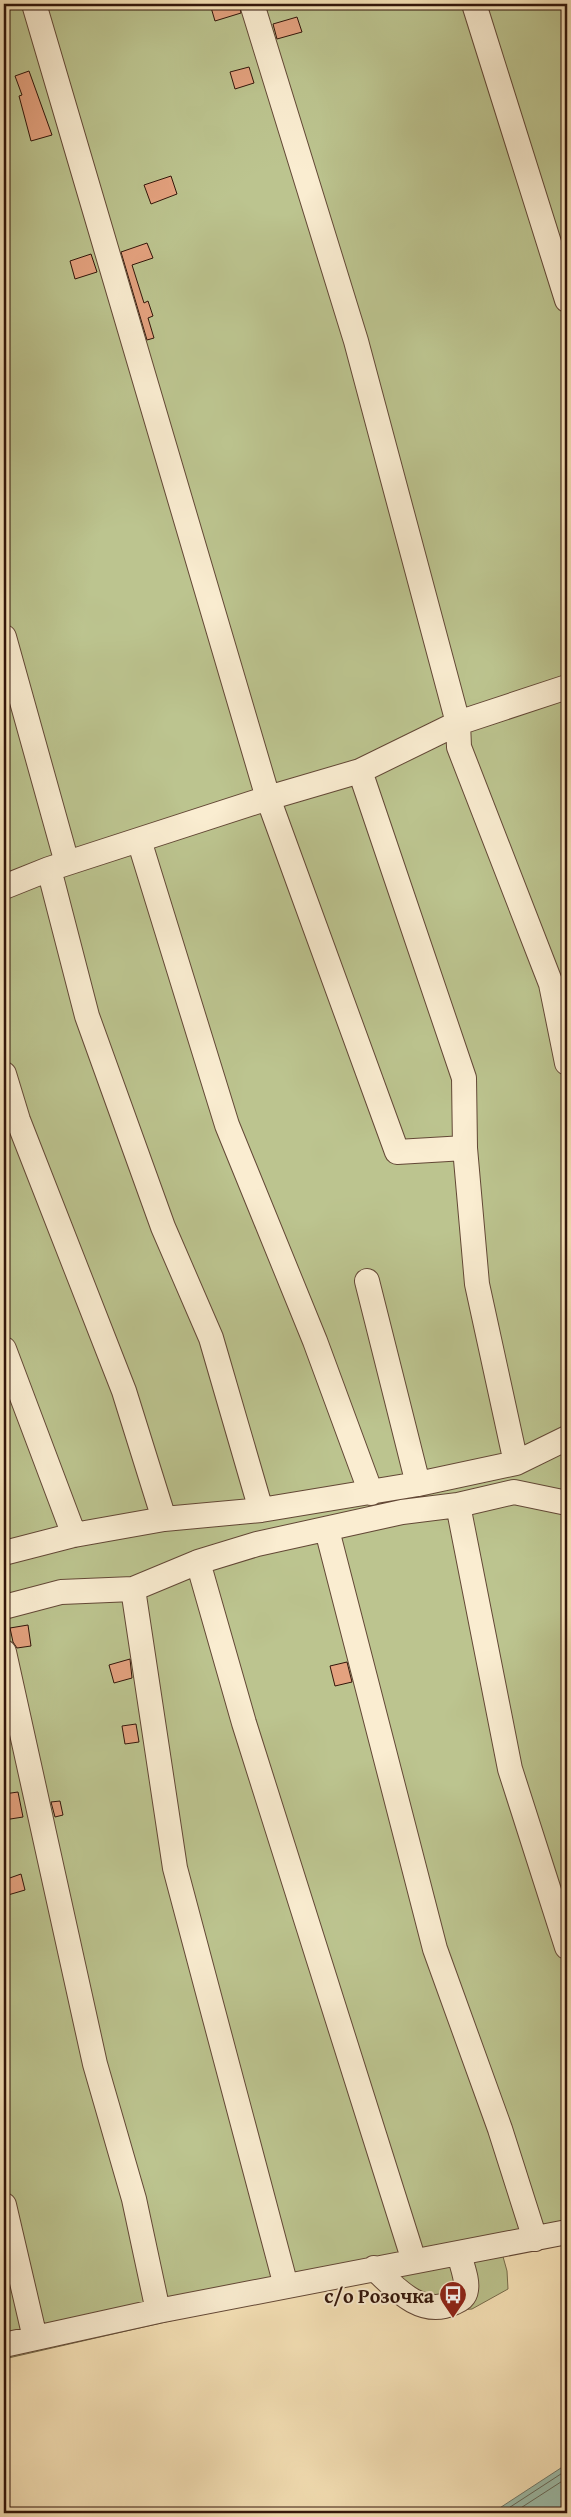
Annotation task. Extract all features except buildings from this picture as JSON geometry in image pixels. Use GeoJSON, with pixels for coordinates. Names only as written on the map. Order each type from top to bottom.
{"type":"FeatureCollection","features":[{"type":"Feature","properties":{"kind":"street"},"geometry":{"type":"LineString","coordinates":[[34,4],[268,798],[397,1152],[465,1148]]}},
{"type":"Feature","properties":{"kind":"street"},"geometry":{"type":"LineString","coordinates":[[252,4],[356,342],[458,723],[459,747],[551,984],[567,1063]]}},
{"type":"Feature","properties":{"kind":"street"},"geometry":{"type":"LineString","coordinates":[[474,4],[567,300]]}},
{"type":"Feature","properties":{"kind":"street"},"geometry":{"type":"LineString","coordinates":[[4,637],[58,866],[87,1016],[163,1227],[211,1338],[261,1510]]}},
{"type":"Feature","properties":{"kind":"street"},"geometry":{"type":"LineString","coordinates":[[4,887],[58,866],[268,798],[360,771],[458,723],[567,687]]}},
{"type":"Feature","properties":{"kind":"street"},"geometry":{"type":"LineString","coordinates":[[360,771],[464,1078],[465,1148],[477,1284],[516,1463]]}},
{"type":"Feature","properties":{"kind":"street"},"geometry":{"type":"LineString","coordinates":[[139,840],[227,1125],[316,1341],[371,1492]]}},
{"type":"Feature","properties":{"kind":"street"},"geometry":{"type":"LineString","coordinates":[[4,1074],[18,1120],[124,1391],[164,1518]]}},
{"type":"Feature","properties":{"kind":"street"},"geometry":{"type":"LineString","coordinates":[[367,1280],[418,1484]]}},
{"type":"Feature","properties":{"kind":"street"},"geometry":{"type":"LineString","coordinates":[[4,1349],[74,1535]]}},
{"type":"Feature","properties":{"kind":"street"},"geometry":{"type":"LineString","coordinates":[[4,1554],[74,1535],[164,1518],[261,1510],[418,1484],[516,1463],[567,1438]]}},
{"type":"Feature","properties":{"kind":"street"},"geometry":{"type":"LineString","coordinates":[[4,1607],[61,1592],[133,1588],[198,1562],[257,1544],[402,1512],[458,1505],[514,1492],[567,1504]]}},
{"type":"Feature","properties":{"kind":"street"},"geometry":{"type":"LineString","coordinates":[[458,1505],[510,1769],[567,1947]]}},
{"type":"Feature","properties":{"kind":"street"},"geometry":{"type":"LineString","coordinates":[[327,1530],[435,1949],[500,2129],[535,2239]]}},
{"type":"Feature","properties":{"kind":"street"},"geometry":{"type":"LineString","coordinates":[[198,1562],[244,1723],[414,2261]]}},
{"type":"Feature","properties":{"kind":"street"},"geometry":{"type":"LineString","coordinates":[[133,1588],[175,1868],[286,2286]]}},
{"type":"Feature","properties":{"kind":"street"},"geometry":{"type":"LineString","coordinates":[[4,1652],[95,2064],[134,2199],[158,2311]]}},
{"type":"Feature","properties":{"kind":"street"},"geometry":{"type":"LineString","coordinates":[[4,2205],[35,2338]]}},
{"type":"Feature","properties":{"kind":"street"},"geometry":{"type":"LineString","coordinates":[[4,2345],[158,2311],[567,2232]]}},
{"type":"Feature","properties":{"kind":"street"},"geometry":{"type":"LineString","coordinates":[[374,2268],[405,2297],[429,2306],[447,2306],[460,2300],[465,2295],[466,2288],[459,2253]]}},
{"type":"Feature","properties":{"kind":"green space"},"geometry":{"type":"Polygon","coordinates":[[[4,4],[567,4],[567,2240],[502,2253],[507,2271],[508,2289],[472,2309],[429,2312],[403,2302],[362,2277],[4,2359],[4,4]]]}},
{"type":"Feature","properties":{"kind":"water"},"geometry":{"type":"Polygon","coordinates":[[[567,2464],[567,2513],[492,2513],[567,2464]]]}},
{"type":"Feature","properties":{"kind":"place","name":"с/о Розочка"},"geometry":{"type":"Point","coordinates":[453,2319]}}]}
